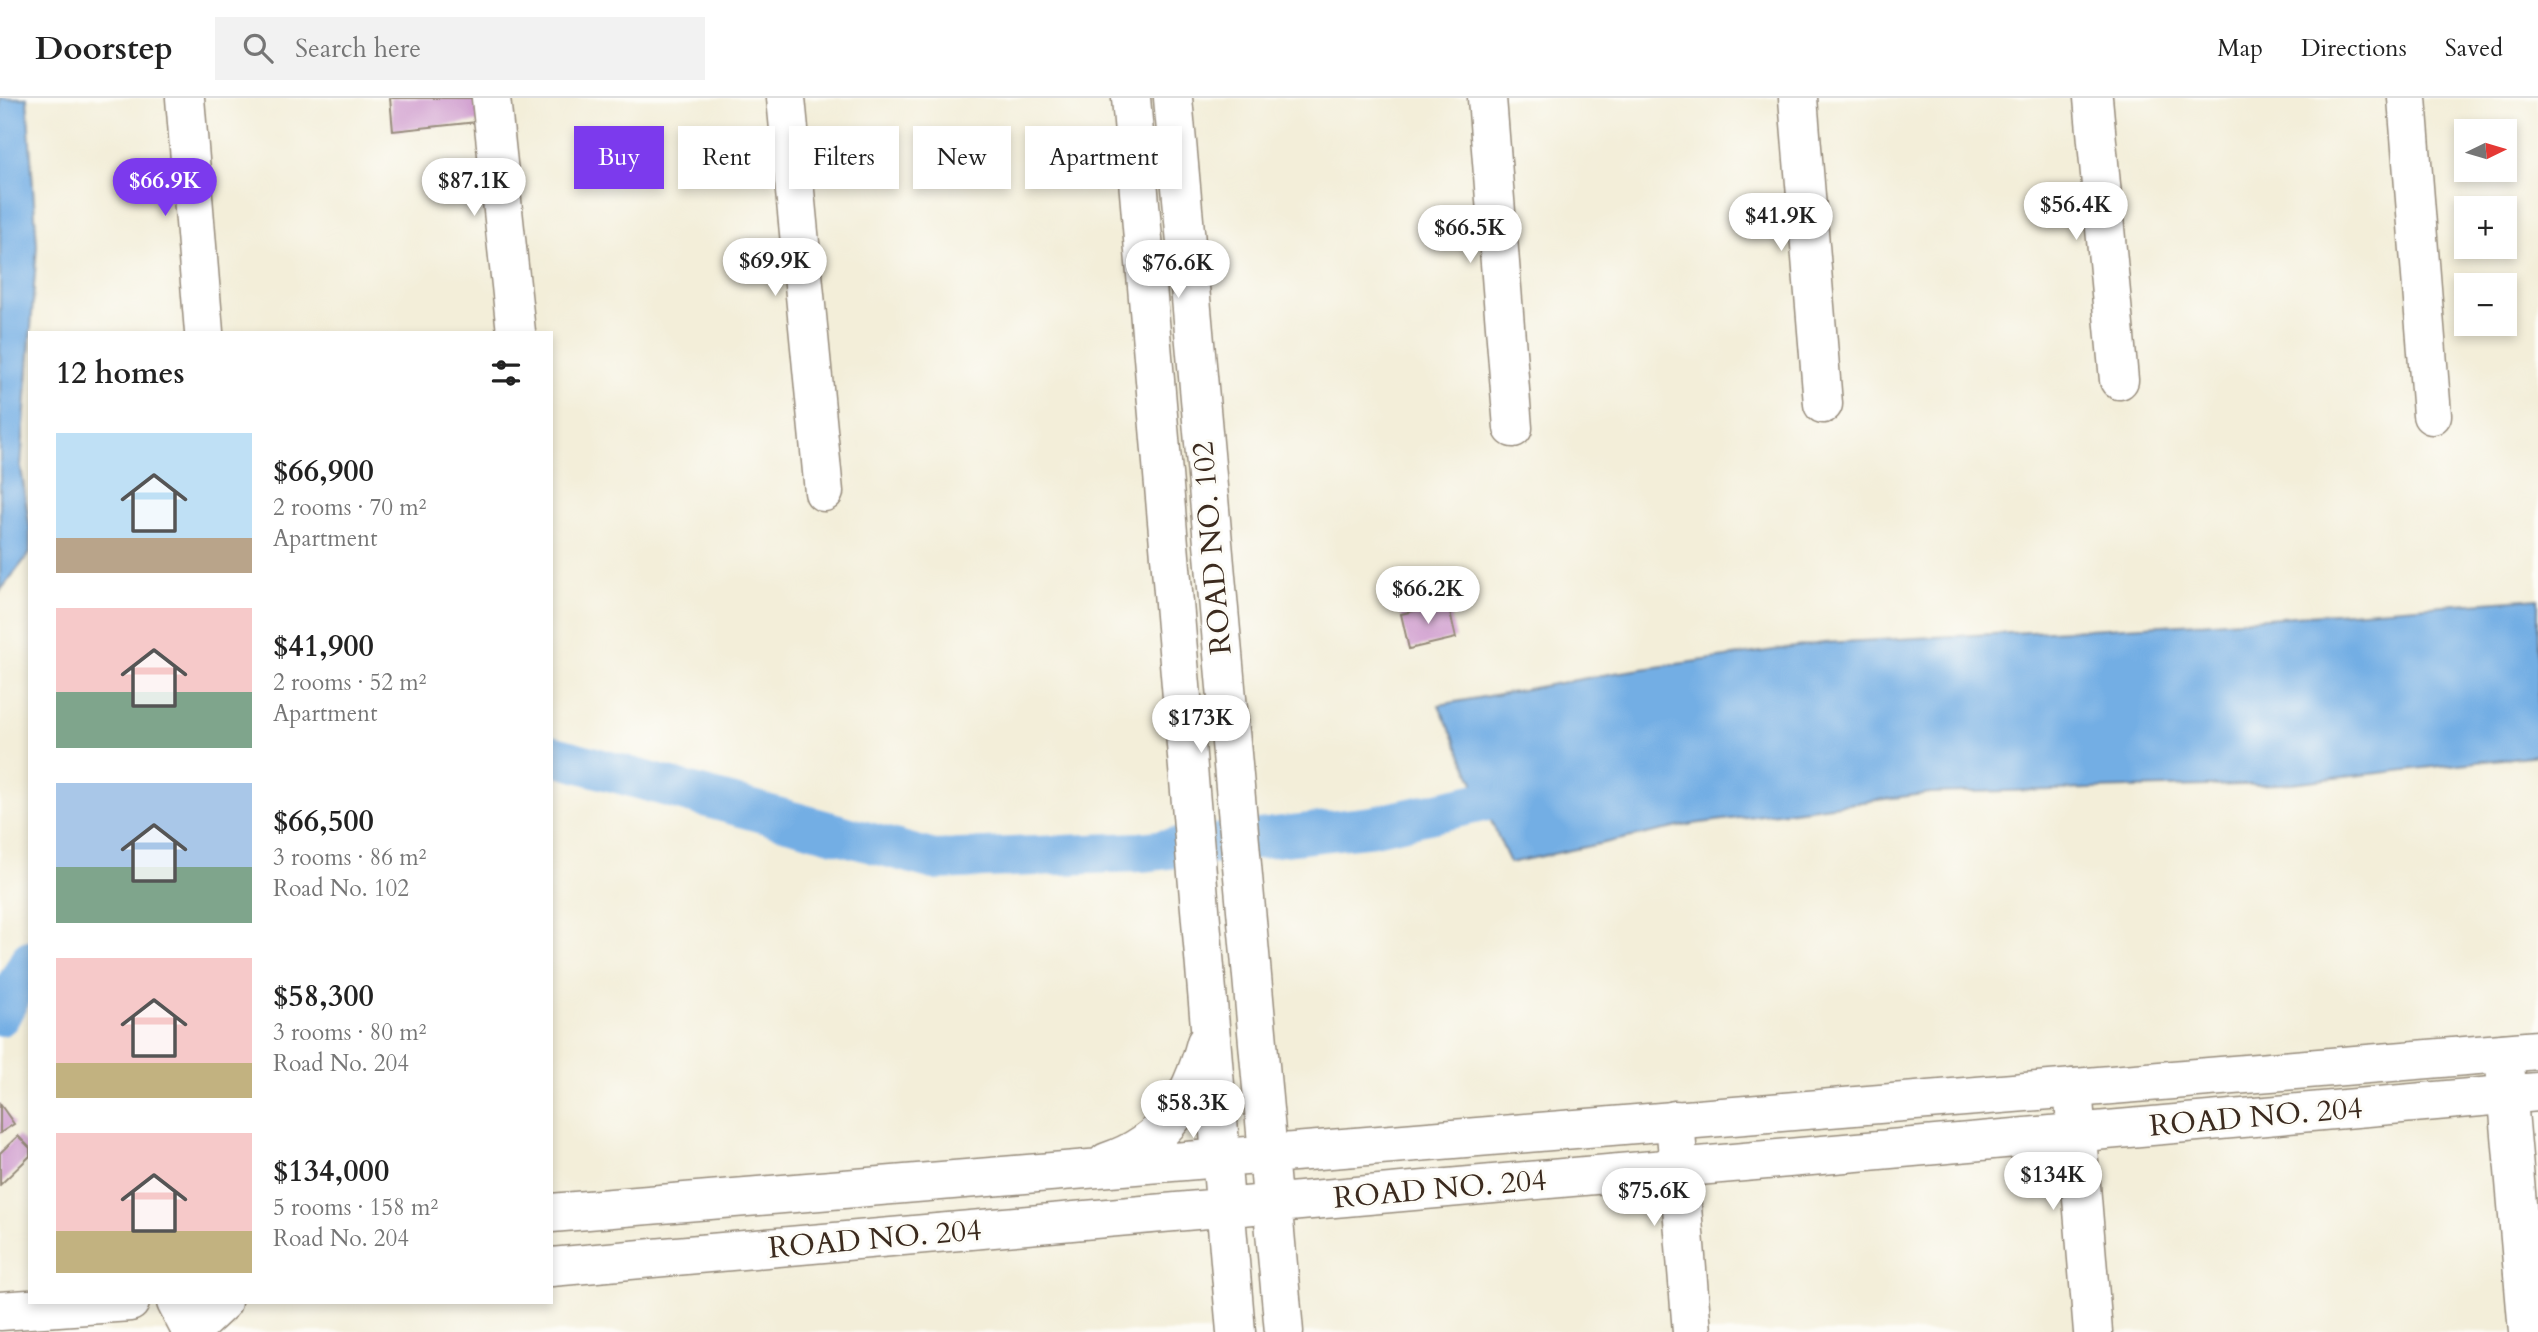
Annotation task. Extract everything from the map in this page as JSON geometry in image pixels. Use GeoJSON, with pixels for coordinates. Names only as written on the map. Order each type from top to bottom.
{"type":"FeatureCollection","features":[{"type":"Feature","properties":{"kind":"street"},"geometry":{"type":"LineString","coordinates":[[186,98],[204,331]]}},
{"type":"Feature","properties":{"kind":"street"},"geometry":{"type":"LineString","coordinates":[[491,98],[516,331]]}},
{"type":"Feature","properties":{"kind":"street"},"geometry":{"type":"LineString","coordinates":[[786,98],[824,492]]}},
{"type":"Feature","properties":{"kind":"street","name":"ROAD NO. 102"},"geometry":{"type":"LineString","coordinates":[[1131,98],[1236,1332]]}},
{"type":"Feature","properties":{"kind":"street","name":"ROAD NO. 102"},"geometry":{"type":"LineString","coordinates":[[1173,98],[1207,500],[1284,1332]]}},
{"type":"Feature","properties":{"kind":"street"},"geometry":{"type":"LineString","coordinates":[[1488,98],[1513,428]]}},
{"type":"Feature","properties":{"kind":"street"},"geometry":{"type":"LineString","coordinates":[[1798,98],[1823,404]]}},
{"type":"Feature","properties":{"kind":"street"},"geometry":{"type":"LineString","coordinates":[[2093,98],[2119,380]]}},
{"type":"Feature","properties":{"kind":"street"},"geometry":{"type":"LineString","coordinates":[[2407,98],[2432,415]]}},
{"type":"Feature","properties":{"kind":"street"},"geometry":{"type":"LineString","coordinates":[[1085,1170],[1119,1158],[1149,1141],[1176,1116],[1197,1077],[1209,1017]]}},
{"type":"Feature","properties":{"kind":"street"},"geometry":{"type":"LineString","coordinates":[[2521,1051],[2528,1332]]}},
{"type":"Feature","properties":{"kind":"street","name":"ROAD NO. 204"},"geometry":{"type":"LineString","coordinates":[[553,1213],[2521,1051]]}},
{"type":"Feature","properties":{"kind":"street"},"geometry":{"type":"LineString","coordinates":[[2073,1088],[2093,1332]]}},
{"type":"Feature","properties":{"kind":"street","name":"ROAD NO. 204"},"geometry":{"type":"LineString","coordinates":[[553,1267],[2523,1093]]}},
{"type":"Feature","properties":{"kind":"street"},"geometry":{"type":"LineString","coordinates":[[1675,1120],[1692,1332]]}},
{"type":"Feature","properties":{"kind":"street"},"geometry":{"type":"LineString","coordinates":[[0,1311],[101,1304]]}},
{"type":"Feature","properties":{"kind":"street"},"geometry":{"type":"LineString","coordinates":[[185,1322],[218,1304]]}},
{"type":"Feature","properties":{"kind":"water"},"geometry":{"type":"Polygon","coordinates":[[[0,98],[27,98],[37,245],[31,331],[28,331],[21,467],[28,515],[28,556],[0,591],[0,98]]]}},
{"type":"Feature","properties":{"kind":"water"},"geometry":{"type":"Polygon","coordinates":[[[2538,598],[2538,755],[2282,784],[1931,793],[1693,824],[1510,863],[1439,705],[1614,673],[1823,643],[2199,623],[2538,598]]]}},
{"type":"Feature","properties":{"kind":"building"},"geometry":{"type":"Polygon","coordinates":[[[390,98],[483,98],[486,121],[393,131],[390,98]]]}},
{"type":"Feature","properties":{"kind":"building"},"geometry":{"type":"Polygon","coordinates":[[[1448,603],[1456,638],[1409,649],[1401,614],[1448,603]]]}},
{"type":"Feature","properties":{"kind":"building"},"geometry":{"type":"Polygon","coordinates":[[[0,1104],[14,1124],[0,1133],[0,1104]]]}},
{"type":"Feature","properties":{"kind":"building"},"geometry":{"type":"Polygon","coordinates":[[[18,1136],[28,1146],[28,1158],[0,1185],[0,1153],[18,1136]]]}},
{"type":"Feature","properties":{"kind":"waterway"},"geometry":{"type":"LineString","coordinates":[[553,756],[934,860],[1141,852],[1374,826],[1537,790]]}},
{"type":"Feature","properties":{"kind":"waterway"},"geometry":{"type":"LineString","coordinates":[[0,1016],[28,964]]}}]}
